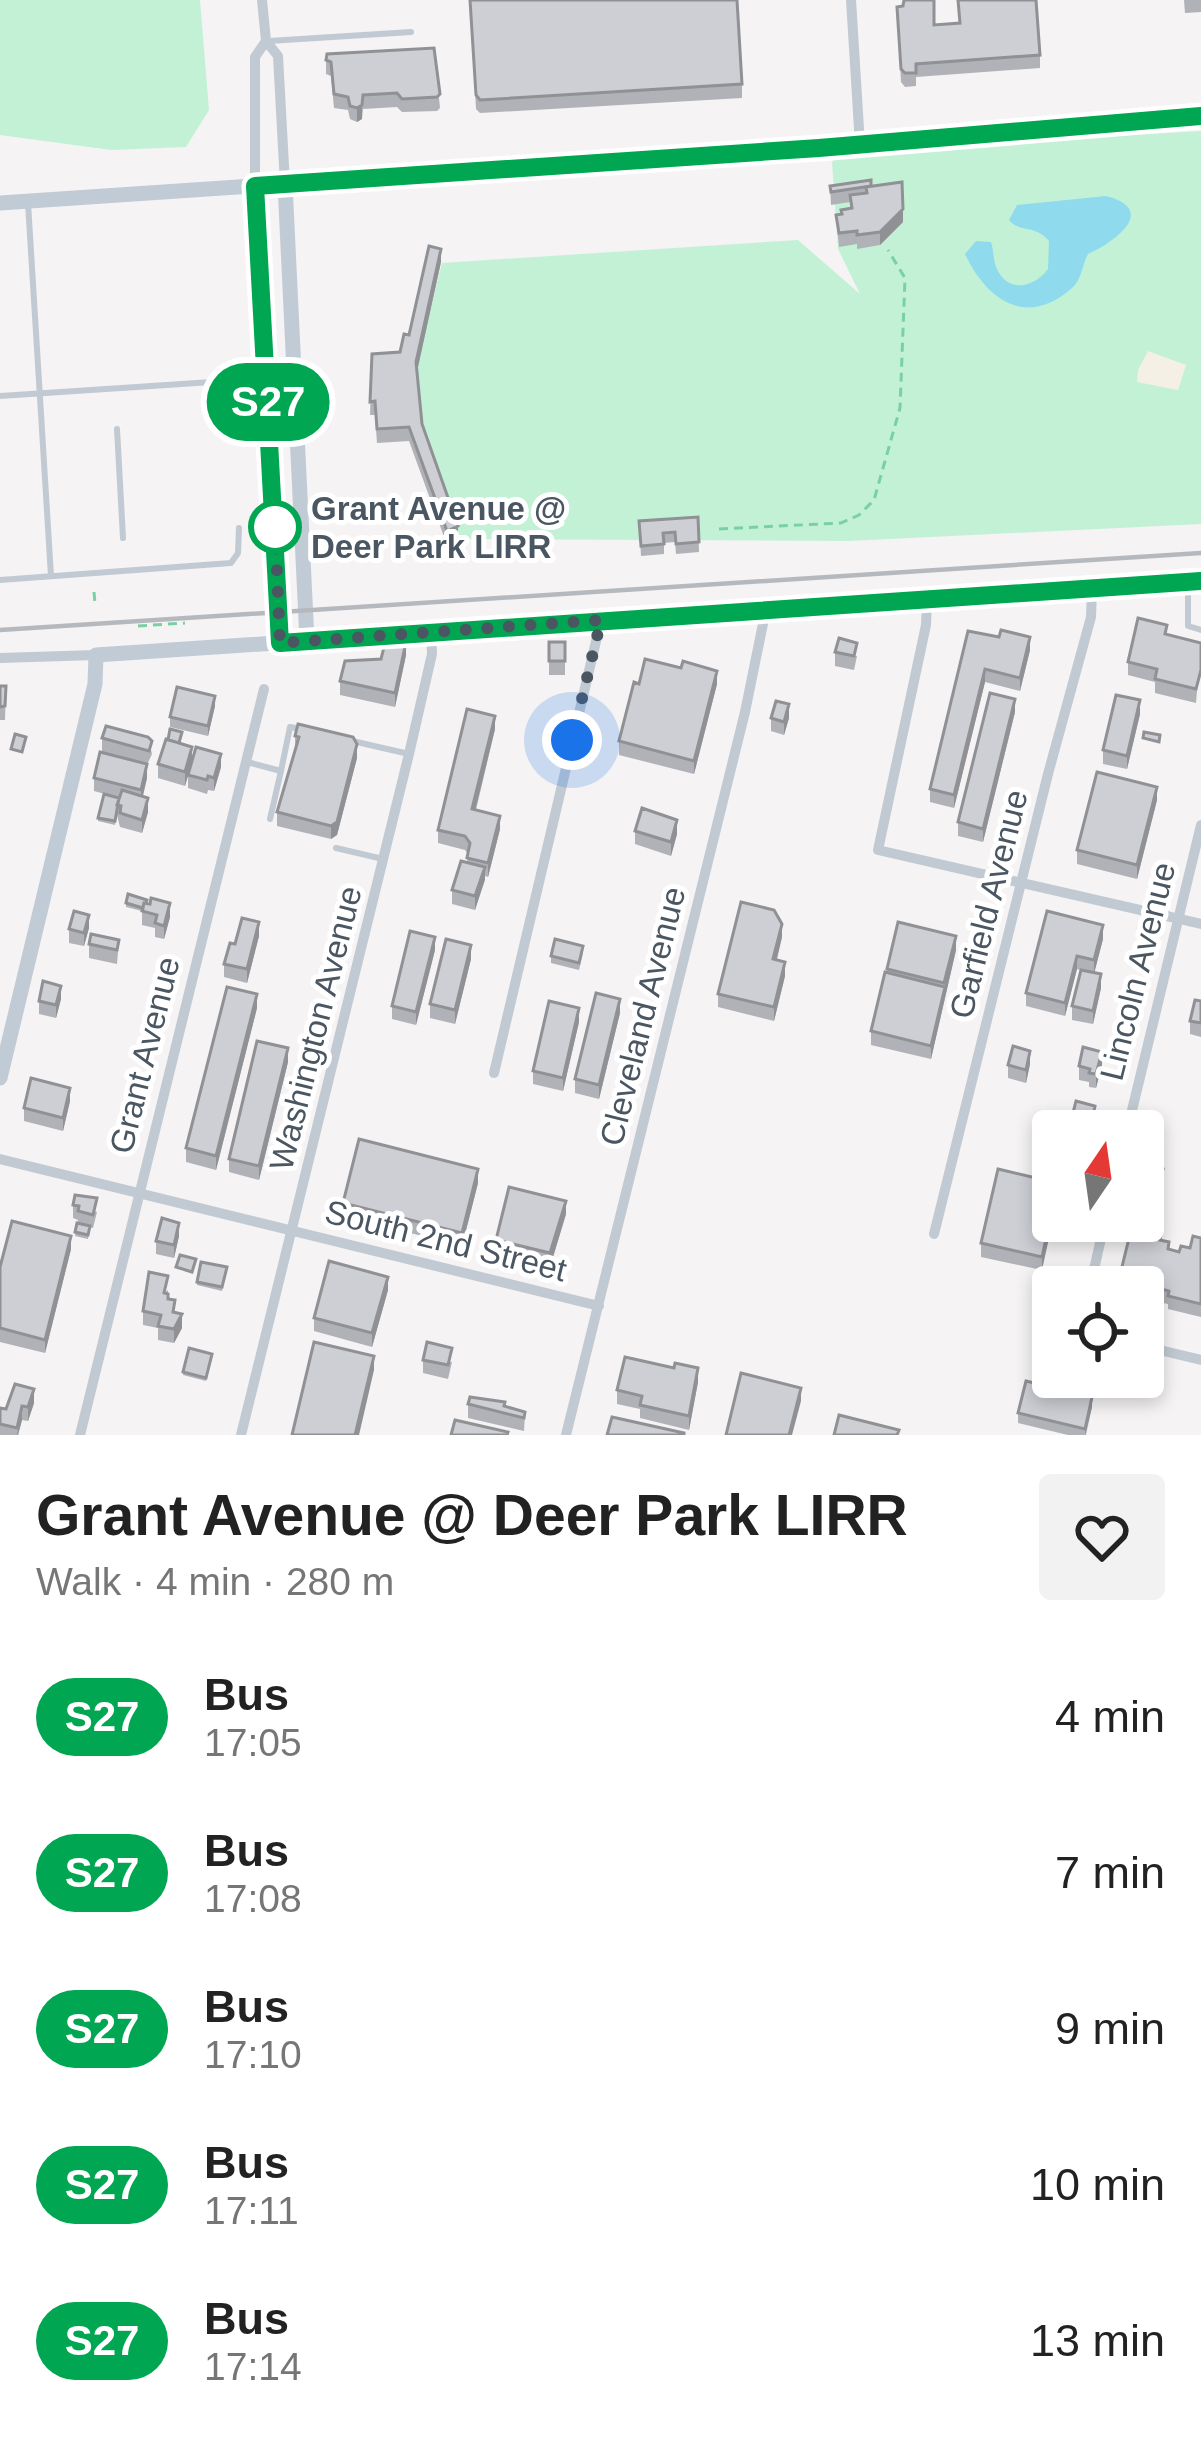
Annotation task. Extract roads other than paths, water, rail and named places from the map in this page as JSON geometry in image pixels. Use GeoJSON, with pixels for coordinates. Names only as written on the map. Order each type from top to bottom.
{"type":"FeatureCollection","features":[{"type":"Feature","properties":{"kind":"street"},"geometry":{"type":"LineString","coordinates":[[262,0],[266,40],[278,56],[307,641]]}},
{"type":"Feature","properties":{"kind":"street"},"geometry":{"type":"LineString","coordinates":[[851,0],[860,145]]}},
{"type":"Feature","properties":{"kind":"street"},"geometry":{"type":"LineString","coordinates":[[266,40],[255,57],[255,186],[280,643]]}},
{"type":"Feature","properties":{"kind":"street"},"geometry":{"type":"LineString","coordinates":[[0,203],[860,145],[1201,116]]}},
{"type":"Feature","properties":{"kind":"street"},"geometry":{"type":"LineString","coordinates":[[0,658],[1195,581]]}},
{"type":"Feature","properties":{"kind":"street","name":"Garfield Avenue"},"geometry":{"type":"LineString","coordinates":[[934,1234],[1091,617],[1092,588]]}},
{"type":"Feature","properties":{"kind":"street"},"geometry":{"type":"LineString","coordinates":[[927,598],[926,625],[878,850],[1201,924]]}},
{"type":"Feature","properties":{"kind":"street","name":"Cleveland Avenue"},"geometry":{"type":"LineString","coordinates":[[566,1435],[745,712],[766,609]]}},
{"type":"Feature","properties":{"kind":"street"},"geometry":{"type":"LineString","coordinates":[[494,1073],[601,620]]}},
{"type":"Feature","properties":{"kind":"street","name":"Washington Avenue"},"geometry":{"type":"LineString","coordinates":[[242,1435],[409,754],[432,654],[431,632]]}},
{"type":"Feature","properties":{"kind":"street"},"geometry":{"type":"LineString","coordinates":[[0,1078],[95,684],[96,655]]}},
{"type":"Feature","properties":{"kind":"street","name":"Grant Avenue"},"geometry":{"type":"LineString","coordinates":[[80,1435],[264,689]]}},
{"type":"Feature","properties":{"kind":"street","name":"Lincoln Avenue"},"geometry":{"type":"LineString","coordinates":[[1131,1110],[1201,825]]}},
{"type":"Feature","properties":{"kind":"street","name":"South 2nd Street"},"geometry":{"type":"LineString","coordinates":[[0,1159],[599,1306]]}},
{"type":"Feature","properties":{"kind":"street"},"geometry":{"type":"LineString","coordinates":[[1164,1351],[1201,1360]]}},
{"type":"Feature","properties":{"kind":"lane"},"geometry":{"type":"LineString","coordinates":[[266,40],[411,32]]}},
{"type":"Feature","properties":{"kind":"lane"},"geometry":{"type":"LineString","coordinates":[[28,201],[52,576]]}},
{"type":"Feature","properties":{"kind":"lane"},"geometry":{"type":"LineString","coordinates":[[0,396],[226,381]]}},
{"type":"Feature","properties":{"kind":"lane"},"geometry":{"type":"LineString","coordinates":[[117,429],[122,538]]}},
{"type":"Feature","properties":{"kind":"lane"},"geometry":{"type":"LineString","coordinates":[[0,580],[231,562],[238,553],[239,528]]}},
{"type":"Feature","properties":{"kind":"lane"},"geometry":{"type":"LineString","coordinates":[[1195,581],[1188,626],[1201,630]]}},
{"type":"Feature","properties":{"kind":"lane"},"geometry":{"type":"LineString","coordinates":[[269,819],[290,727],[304,729]]}},
{"type":"Feature","properties":{"kind":"lane"},"geometry":{"type":"LineString","coordinates":[[342,738],[409,754]]}},
{"type":"Feature","properties":{"kind":"lane"},"geometry":{"type":"LineString","coordinates":[[247,762],[280,771]]}},
{"type":"Feature","properties":{"kind":"lane"},"geometry":{"type":"LineString","coordinates":[[336,848],[383,859]]}},
{"type":"Feature","properties":{"kind":"water"},"geometry":{"type":"Polygon","coordinates":[[[1106,196],[1122,202],[1131,218],[1119,235],[1088,254],[1075,284],[1055,300],[1039,306],[1009,303],[984,284],[965,254],[976,241],[991,242],[1003,278],[1016,285],[1030,283],[1048,269],[1049,241],[1009,220],[1017,205],[1106,196]]]}},
{"type":"Feature","properties":{"kind":"railway"},"geometry":{"type":"LineString","coordinates":[[0,630],[1201,553]]}},
{"type":"Feature","properties":{"kind":"place","name":"Grant Avenue @ Deer Park LIRR"},"geometry":{"type":"Point","coordinates":[275,527]}}]}
